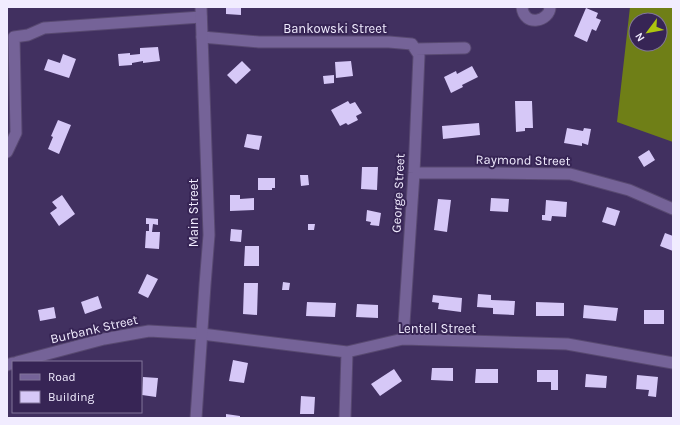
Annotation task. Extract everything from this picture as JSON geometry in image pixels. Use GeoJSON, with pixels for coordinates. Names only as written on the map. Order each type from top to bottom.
{"type":"FeatureCollection","features":[{"type":"Feature","properties":{"kind":"street"},"geometry":{"type":"LineString","coordinates":[[522,7],[522,12],[525,17],[532,20],[539,20],[546,16],[550,10],[550,7]]}},
{"type":"Feature","properties":{"kind":"street"},"geometry":{"type":"LineString","coordinates":[[7,152],[16,133],[11,36],[28,35],[44,28],[201,12]]}},
{"type":"Feature","properties":{"kind":"street","name":"Main Street"},"geometry":{"type":"LineString","coordinates":[[196,418],[209,235],[201,12]]}},
{"type":"Feature","properties":{"kind":"street","name":"Bankowski Street"},"geometry":{"type":"LineString","coordinates":[[202,37],[259,42],[389,42],[412,44],[415,49],[466,48]]}},
{"type":"Feature","properties":{"kind":"street","name":"George Street"},"geometry":{"type":"LineString","coordinates":[[403,339],[414,173],[419,55],[415,49]]}},
{"type":"Feature","properties":{"kind":"street","name":"Raymond Street"},"geometry":{"type":"LineString","coordinates":[[414,173],[570,174],[629,190],[673,209]]}},
{"type":"Feature","properties":{"kind":"street","name":"Burbank Street"},"geometry":{"type":"LineString","coordinates":[[21,361],[104,338],[149,331],[202,334]]}},
{"type":"Feature","properties":{"kind":"street","name":"Lentell Street"},"geometry":{"type":"LineString","coordinates":[[202,334],[347,352],[403,339],[567,344],[673,363]]}},
{"type":"Feature","properties":{"kind":"street"},"geometry":{"type":"LineString","coordinates":[[345,418],[347,352]]}},
{"type":"Feature","properties":{"kind":"green space"},"geometry":{"type":"Polygon","coordinates":[[[630,7],[673,7],[673,142],[617,122],[628,25],[628,52],[668,52],[668,12],[629,12],[630,7]]]}},
{"type":"Feature","properties":{"kind":"building"},"geometry":{"type":"Polygon","coordinates":[[[226,7],[241,7],[241,15],[226,14],[226,7]]]}},
{"type":"Feature","properties":{"kind":"building"},"geometry":{"type":"Polygon","coordinates":[[[586,8],[598,13],[596,18],[601,20],[596,31],[592,29],[587,42],[574,36],[586,8]]]}},
{"type":"Feature","properties":{"kind":"building"},"geometry":{"type":"Polygon","coordinates":[[[158,47],[160,61],[143,63],[143,61],[132,63],[132,65],[119,66],[118,54],[140,54],[140,48],[158,47]]]}},
{"type":"Feature","properties":{"kind":"building"},"geometry":{"type":"Polygon","coordinates":[[[63,54],[76,59],[69,78],[44,70],[48,59],[60,63],[63,54]]]}},
{"type":"Feature","properties":{"kind":"building"},"geometry":{"type":"Polygon","coordinates":[[[242,61],[251,70],[236,84],[227,75],[242,61]]]}},
{"type":"Feature","properties":{"kind":"building"},"geometry":{"type":"Polygon","coordinates":[[[351,61],[353,76],[336,78],[335,62],[351,61]]]}},
{"type":"Feature","properties":{"kind":"building"},"geometry":{"type":"Polygon","coordinates":[[[472,66],[478,77],[462,85],[463,87],[451,93],[444,77],[456,71],[457,74],[472,66]]]}},
{"type":"Feature","properties":{"kind":"building"},"geometry":{"type":"Polygon","coordinates":[[[334,75],[334,83],[324,84],[323,76],[334,75]]]}},
{"type":"Feature","properties":{"kind":"building"},"geometry":{"type":"Polygon","coordinates":[[[348,101],[350,104],[355,102],[362,113],[356,116],[358,120],[348,125],[346,123],[340,126],[331,110],[348,101]]]}},
{"type":"Feature","properties":{"kind":"building"},"geometry":{"type":"Polygon","coordinates":[[[515,101],[532,101],[533,128],[525,128],[525,131],[516,132],[515,101]]]}},
{"type":"Feature","properties":{"kind":"building"},"geometry":{"type":"Polygon","coordinates":[[[58,120],[71,125],[59,154],[48,149],[53,137],[51,136],[58,120]]]}},
{"type":"Feature","properties":{"kind":"building"},"geometry":{"type":"Polygon","coordinates":[[[479,123],[480,135],[443,139],[442,126],[479,123]]]}},
{"type":"Feature","properties":{"kind":"building"},"geometry":{"type":"Polygon","coordinates":[[[567,128],[583,131],[584,128],[591,129],[588,145],[582,143],[582,146],[564,143],[567,128]]]}},
{"type":"Feature","properties":{"kind":"building"},"geometry":{"type":"Polygon","coordinates":[[[247,134],[262,136],[259,150],[244,147],[247,134]]]}},
{"type":"Feature","properties":{"kind":"building"},"geometry":{"type":"Polygon","coordinates":[[[649,150],[655,160],[644,167],[638,157],[649,150]]]}},
{"type":"Feature","properties":{"kind":"building"},"geometry":{"type":"Polygon","coordinates":[[[362,167],[378,167],[377,190],[361,189],[362,167]]]}},
{"type":"Feature","properties":{"kind":"building"},"geometry":{"type":"Polygon","coordinates":[[[300,175],[308,175],[309,185],[301,186],[300,175]]]}},
{"type":"Feature","properties":{"kind":"building"},"geometry":{"type":"Polygon","coordinates":[[[258,178],[275,178],[275,188],[272,188],[272,190],[258,190],[258,178]]]}},
{"type":"Feature","properties":{"kind":"building"},"geometry":{"type":"Polygon","coordinates":[[[62,195],[75,214],[59,226],[50,213],[57,208],[52,202],[62,195]]]}},
{"type":"Feature","properties":{"kind":"building"},"geometry":{"type":"Polygon","coordinates":[[[230,195],[240,195],[240,199],[254,198],[254,210],[230,211],[230,195]]]}},
{"type":"Feature","properties":{"kind":"building"},"geometry":{"type":"Polygon","coordinates":[[[491,198],[509,199],[508,212],[490,211],[491,198]]]}},
{"type":"Feature","properties":{"kind":"building"},"geometry":{"type":"Polygon","coordinates":[[[438,199],[451,200],[447,232],[434,230],[438,199]]]}},
{"type":"Feature","properties":{"kind":"building"},"geometry":{"type":"Polygon","coordinates":[[[546,200],[567,202],[566,217],[552,216],[551,221],[542,220],[542,215],[545,215],[546,200]]]}},
{"type":"Feature","properties":{"kind":"building"},"geometry":{"type":"Polygon","coordinates":[[[607,207],[620,211],[615,226],[602,222],[607,207]]]}},
{"type":"Feature","properties":{"kind":"building"},"geometry":{"type":"Polygon","coordinates":[[[367,210],[381,213],[379,226],[370,225],[371,222],[366,221],[367,210]]]}},
{"type":"Feature","properties":{"kind":"building"},"geometry":{"type":"Polygon","coordinates":[[[146,218],[158,219],[158,225],[153,224],[152,232],[160,232],[159,249],[145,248],[146,231],[149,231],[149,224],[146,224],[146,218]]]}},
{"type":"Feature","properties":{"kind":"building"},"geometry":{"type":"Polygon","coordinates":[[[308,224],[315,224],[314,230],[308,230],[308,224]]]}},
{"type":"Feature","properties":{"kind":"building"},"geometry":{"type":"Polygon","coordinates":[[[231,229],[242,230],[241,242],[230,241],[231,229]]]}},
{"type":"Feature","properties":{"kind":"building"},"geometry":{"type":"Polygon","coordinates":[[[665,233],[673,236],[673,251],[660,246],[665,233]]]}},
{"type":"Feature","properties":{"kind":"building"},"geometry":{"type":"Polygon","coordinates":[[[245,246],[259,246],[259,266],[244,266],[245,246]]]}},
{"type":"Feature","properties":{"kind":"building"},"geometry":{"type":"Polygon","coordinates":[[[147,274],[158,279],[148,298],[138,293],[147,274]]]}},
{"type":"Feature","properties":{"kind":"building"},"geometry":{"type":"Polygon","coordinates":[[[283,282],[290,283],[289,290],[282,290],[283,282]]]}},
{"type":"Feature","properties":{"kind":"building"},"geometry":{"type":"Polygon","coordinates":[[[244,283],[258,283],[257,315],[243,314],[244,283]]]}},
{"type":"Feature","properties":{"kind":"building"},"geometry":{"type":"Polygon","coordinates":[[[478,294],[491,295],[491,300],[515,301],[514,315],[493,314],[493,308],[477,307],[478,294]]]}},
{"type":"Feature","properties":{"kind":"building"},"geometry":{"type":"Polygon","coordinates":[[[433,295],[462,298],[461,312],[438,309],[439,303],[432,302],[433,295]]]}},
{"type":"Feature","properties":{"kind":"building"},"geometry":{"type":"Polygon","coordinates":[[[98,296],[102,308],[85,314],[81,302],[98,296]]]}},
{"type":"Feature","properties":{"kind":"building"},"geometry":{"type":"Polygon","coordinates":[[[307,302],[336,303],[335,317],[306,316],[307,302]]]}},
{"type":"Feature","properties":{"kind":"building"},"geometry":{"type":"Polygon","coordinates":[[[536,302],[564,303],[564,316],[536,316],[536,302]]]}},
{"type":"Feature","properties":{"kind":"building"},"geometry":{"type":"Polygon","coordinates":[[[357,304],[378,305],[378,318],[356,317],[357,304]]]}},
{"type":"Feature","properties":{"kind":"building"},"geometry":{"type":"Polygon","coordinates":[[[584,305],[618,308],[616,321],[583,318],[584,305]]]}},
{"type":"Feature","properties":{"kind":"building"},"geometry":{"type":"Polygon","coordinates":[[[54,307],[56,318],[40,321],[38,310],[54,307]]]}},
{"type":"Feature","properties":{"kind":"building"},"geometry":{"type":"Polygon","coordinates":[[[644,310],[664,310],[664,324],[644,324],[644,310]]]}},
{"type":"Feature","properties":{"kind":"building"},"geometry":{"type":"Polygon","coordinates":[[[233,360],[248,363],[244,383],[229,381],[233,360]]]}},
{"type":"Feature","properties":{"kind":"building"},"geometry":{"type":"Polygon","coordinates":[[[432,368],[453,368],[453,381],[431,380],[432,368]]]}},
{"type":"Feature","properties":{"kind":"building"},"geometry":{"type":"Polygon","coordinates":[[[394,369],[402,381],[380,396],[371,384],[394,369]]]}},
{"type":"Feature","properties":{"kind":"building"},"geometry":{"type":"Polygon","coordinates":[[[476,369],[498,369],[498,383],[475,383],[476,369]]]}},
{"type":"Feature","properties":{"kind":"building"},"geometry":{"type":"Polygon","coordinates":[[[537,370],[558,370],[558,390],[551,390],[551,382],[537,382],[537,370]]]}},
{"type":"Feature","properties":{"kind":"building"},"geometry":{"type":"Polygon","coordinates":[[[586,374],[607,376],[606,388],[585,387],[586,374]]]}},
{"type":"Feature","properties":{"kind":"building"},"geometry":{"type":"Polygon","coordinates":[[[637,375],[658,377],[656,397],[648,396],[649,390],[636,389],[637,375]]]}},
{"type":"Feature","properties":{"kind":"building"},"geometry":{"type":"Polygon","coordinates":[[[143,377],[158,378],[156,397],[142,395],[143,377]]]}},
{"type":"Feature","properties":{"kind":"building"},"geometry":{"type":"Polygon","coordinates":[[[301,396],[315,397],[314,414],[300,414],[301,396]]]}},
{"type":"Feature","properties":{"kind":"building"},"geometry":{"type":"Polygon","coordinates":[[[226,414],[240,416],[240,418],[226,418],[226,414]]]}}]}
